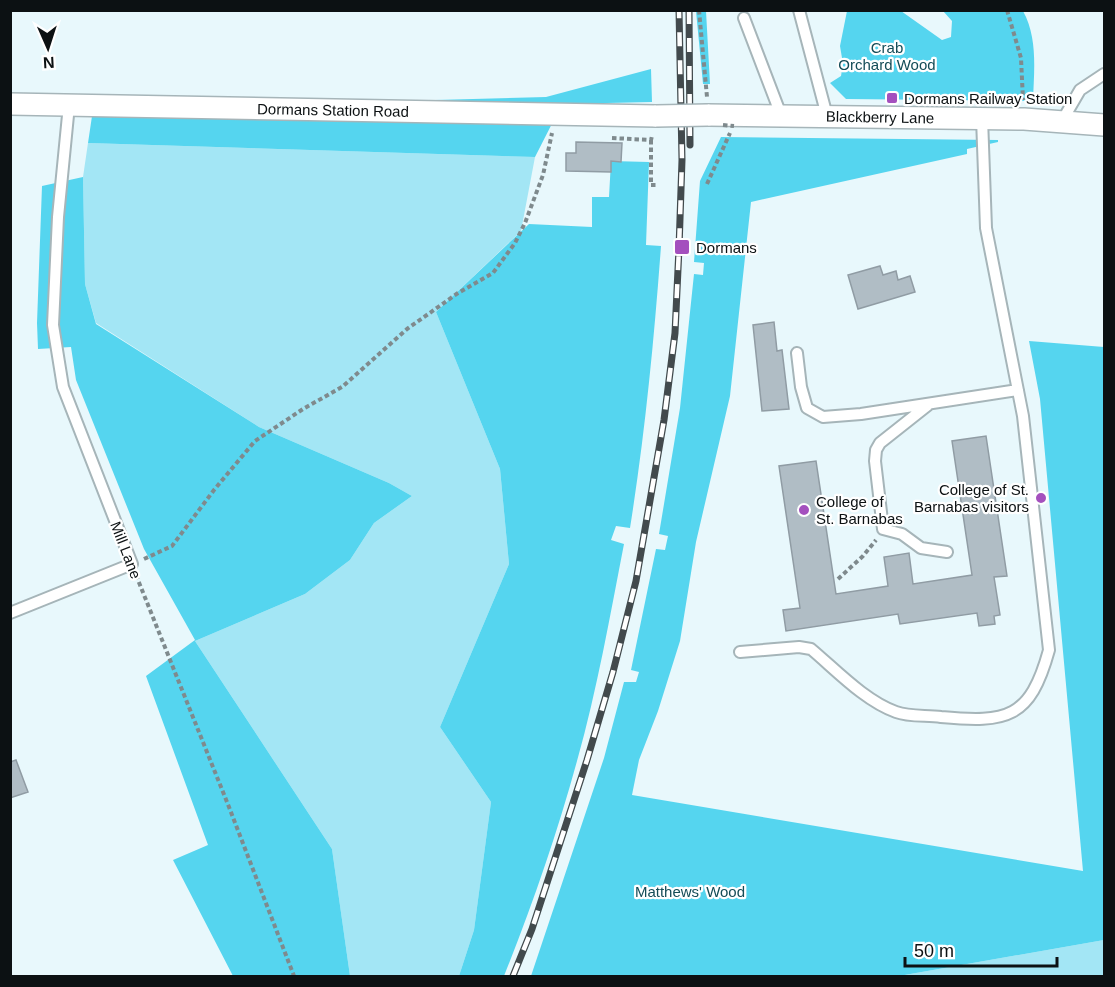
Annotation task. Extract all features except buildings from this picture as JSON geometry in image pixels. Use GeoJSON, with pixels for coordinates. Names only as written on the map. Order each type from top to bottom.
{"type":"FeatureCollection","features":[{"type":"Feature","properties":{"kind":"street","name":"Dormans Station Road"},"geometry":{"type":"LineString","coordinates":[[10,104],[653,130]]}},
{"type":"Feature","properties":{"kind":"street","name":"Blackberry Lane"},"geometry":{"type":"LineString","coordinates":[[653,130],[781,115],[1062,120],[1104,125]]}},
{"type":"Feature","properties":{"kind":"lane"},"geometry":{"type":"LineString","coordinates":[[799,10],[827,116]]}},
{"type":"Feature","properties":{"kind":"lane"},"geometry":{"type":"LineString","coordinates":[[744,18],[781,115]]}},
{"type":"Feature","properties":{"kind":"lane"},"geometry":{"type":"LineString","coordinates":[[1062,120],[1080,90],[1104,74]]}},
{"type":"Feature","properties":{"kind":"lane","name":"Mill Lane"},"geometry":{"type":"LineString","coordinates":[[69,105],[58,217],[53,325],[63,387],[132,564]]}},
{"type":"Feature","properties":{"kind":"lane"},"geometry":{"type":"LineString","coordinates":[[740,652],[798,647],[811,649],[877,702],[897,712],[968,720],[1003,718],[1020,708],[1044,668],[1049,650],[1023,416],[986,228],[982,118]]}},
{"type":"Feature","properties":{"kind":"lane"},"geometry":{"type":"LineString","coordinates":[[797,353],[801,387],[807,408],[823,417],[929,405],[1018,390]]}},
{"type":"Feature","properties":{"kind":"lane"},"geometry":{"type":"LineString","coordinates":[[929,405],[880,443],[876,450],[875,461],[884,529],[902,534],[921,548],[947,552]]}},
{"type":"Feature","properties":{"kind":"lane"},"geometry":{"type":"LineString","coordinates":[[10,613],[132,564]]}},
{"type":"Feature","properties":{"kind":"path"},"geometry":{"type":"LineString","coordinates":[[699,10],[707,98]]}},
{"type":"Feature","properties":{"kind":"path"},"geometry":{"type":"LineString","coordinates":[[1007,10],[1021,58],[1024,119]]}},
{"type":"Feature","properties":{"kind":"path"},"geometry":{"type":"LineString","coordinates":[[707,184],[734,120]]}},
{"type":"Feature","properties":{"kind":"path"},"geometry":{"type":"LineString","coordinates":[[603,137],[653,130],[651,185],[657,185]]}},
{"type":"Feature","properties":{"kind":"path"},"geometry":{"type":"LineString","coordinates":[[132,564],[172,546],[255,441],[303,409],[342,387],[407,329],[458,293],[493,273],[515,243],[525,223],[543,175],[552,137],[562,137]]}},
{"type":"Feature","properties":{"kind":"path"},"geometry":{"type":"LineString","coordinates":[[838,579],[863,556],[884,529]]}},
{"type":"Feature","properties":{"kind":"path","name":"Mill Lane"},"geometry":{"type":"LineString","coordinates":[[132,564],[294,976]]}},
{"type":"Feature","properties":{"kind":"shaded area"},"geometry":{"type":"Polygon","coordinates":[[[88,143],[535,157],[521,231],[436,312],[500,469],[509,564],[440,727],[491,802],[474,930],[459,976],[350,976],[332,849],[195,641],[305,594],[350,560],[374,523],[412,496],[389,483],[259,427],[96,323],[85,284],[83,177],[88,143]]]}},
{"type":"Feature","properties":{"kind":"shaded area"},"geometry":{"type":"Polygon","coordinates":[[[1104,940],[1104,976],[899,976],[1104,940]]]}},
{"type":"Feature","properties":{"kind":"green space"},"geometry":{"type":"Polygon","coordinates":[[[696,11],[706,11],[710,84],[703,84],[696,11]]]}},
{"type":"Feature","properties":{"kind":"green space","name":"Crab Orchard Wood"},"geometry":{"type":"Polygon","coordinates":[[[847,11],[901,11],[942,40],[951,37],[952,21],[943,11],[1023,11],[1033,43],[1033,101],[846,99],[830,83],[841,76],[843,64],[840,46],[847,11]]]}},
{"type":"Feature","properties":{"kind":"green space"},"geometry":{"type":"Polygon","coordinates":[[[651,69],[652,102],[562,104],[535,157],[88,143],[95,96],[287,104],[546,97],[651,69]]]}},
{"type":"Feature","properties":{"kind":"green space","name":"Matthews' Wood"},"geometry":{"type":"Polygon","coordinates":[[[721,137],[998,140],[998,142],[967,149],[967,154],[751,202],[730,396],[696,542],[680,641],[658,711],[639,760],[632,795],[1083,871],[1040,399],[1029,341],[1104,347],[1104,940],[899,976],[531,976],[604,758],[624,682],[636,682],[639,672],[631,670],[656,549],[665,550],[668,536],[659,534],[680,408],[694,274],[703,275],[704,263],[694,262],[700,181],[721,137]]]}},
{"type":"Feature","properties":{"kind":"green space"},"geometry":{"type":"Polygon","coordinates":[[[611,161],[649,162],[646,245],[661,246],[648,387],[630,528],[616,526],[611,540],[624,544],[591,707],[544,870],[514,950],[504,976],[459,976],[474,930],[491,802],[440,727],[509,564],[500,469],[436,312],[529,224],[592,227],[592,197],[609,197],[611,161]]]}},
{"type":"Feature","properties":{"kind":"green space"},"geometry":{"type":"Polygon","coordinates":[[[83,177],[85,284],[96,324],[259,427],[389,483],[412,496],[374,523],[350,560],[305,594],[195,641],[332,849],[350,976],[233,976],[173,860],[208,845],[146,676],[195,640],[144,549],[76,380],[71,347],[38,349],[42,186],[83,177]]]}},
{"type":"Feature","properties":{"kind":"railway"},"geometry":{"type":"LineString","coordinates":[[513,976],[532,929],[613,672],[636,581],[664,420],[675,333],[679,248],[682,160],[679,10]]}},
{"type":"Feature","properties":{"kind":"railway"},"geometry":{"type":"LineString","coordinates":[[689,10],[690,145]]}},
{"type":"Feature","properties":{"kind":"place","name":"Dormans Railway Station"},"geometry":{"type":"Point","coordinates":[892,98]}},
{"type":"Feature","properties":{"kind":"place","name":"Dormans"},"geometry":{"type":"Point","coordinates":[682,247]}},
{"type":"Feature","properties":{"kind":"place","name":"College of St. Barnabas visitors"},"geometry":{"type":"Point","coordinates":[1041,498]}},
{"type":"Feature","properties":{"kind":"place","name":"College of St. Barnabas"},"geometry":{"type":"Point","coordinates":[804,510]}}]}
